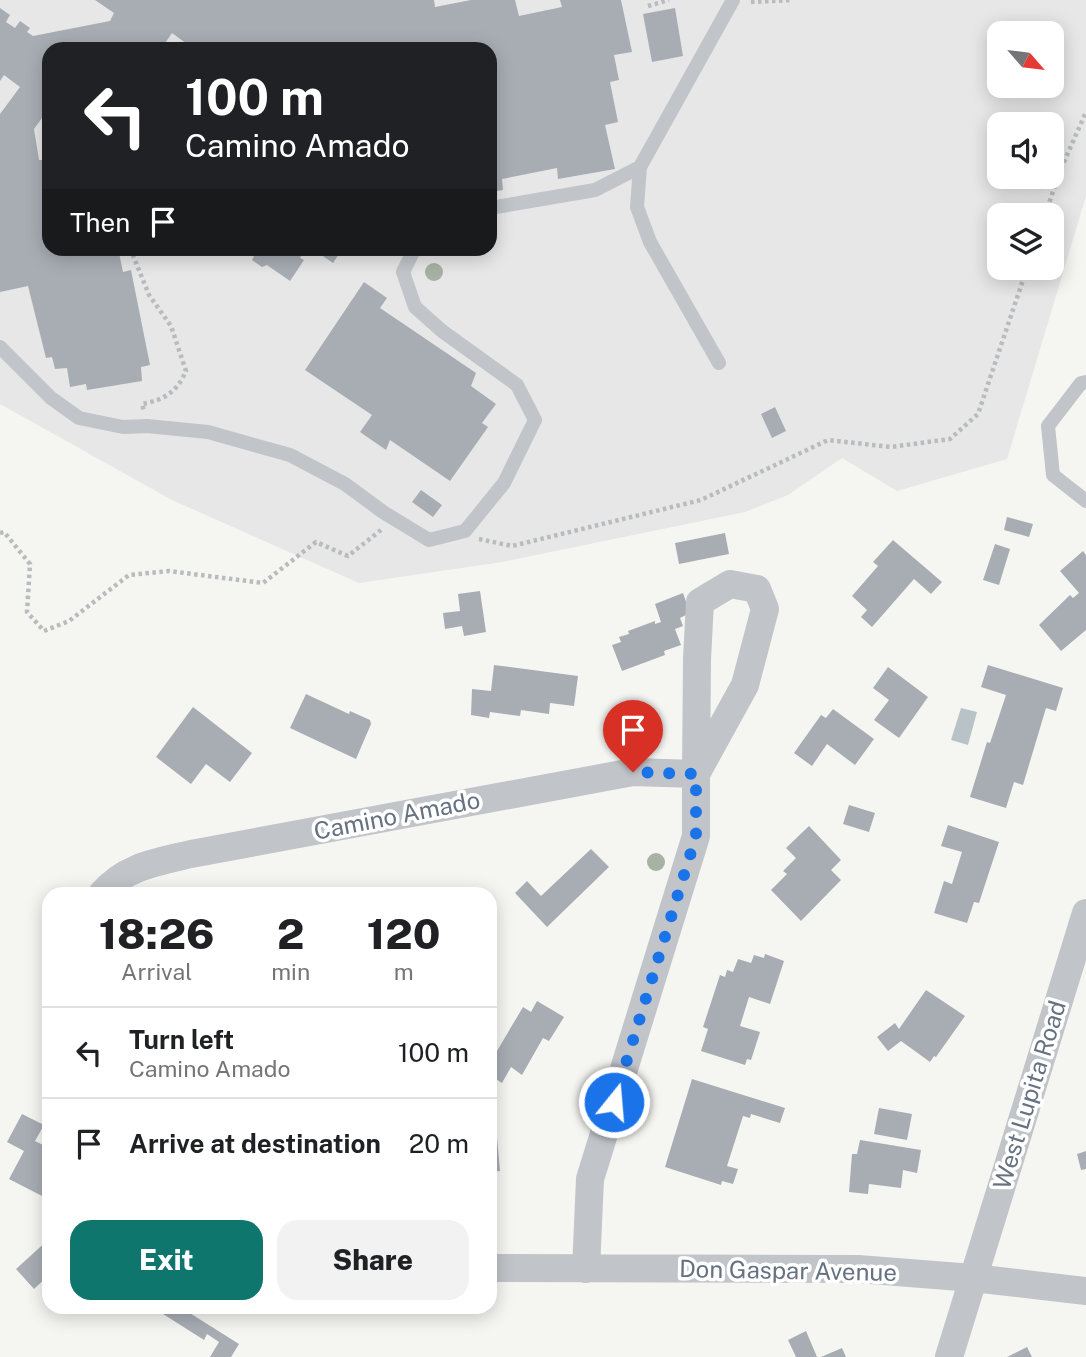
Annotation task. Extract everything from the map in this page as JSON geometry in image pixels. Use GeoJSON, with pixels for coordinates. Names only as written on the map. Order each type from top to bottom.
{"type":"FeatureCollection","features":[{"type":"Feature","properties":{"kind":"street"},"geometry":{"type":"LineString","coordinates":[[586,1269],[590,1179],[696,836],[696,774],[697,659],[701,602],[730,584],[757,589],[765,609],[745,685],[696,774]]}},
{"type":"Feature","properties":{"kind":"street","name":"Camino Amado"},"geometry":{"type":"LineString","coordinates":[[111,887],[139,866],[191,854],[633,772],[696,774]]}},
{"type":"Feature","properties":{"kind":"street","name":"West Lupita Road"},"geometry":{"type":"LineString","coordinates":[[949,1357],[1086,913]]}},
{"type":"Feature","properties":{"kind":"street","name":"Don Gaspar Avenue"},"geometry":{"type":"LineString","coordinates":[[497,1268],[858,1269],[1086,1291]]}},
{"type":"Feature","properties":{"kind":"lane"},"geometry":{"type":"LineString","coordinates":[[719,363],[650,242],[637,207],[640,167],[733,0]]}},
{"type":"Feature","properties":{"kind":"lane"},"geometry":{"type":"LineString","coordinates":[[497,207],[595,190],[640,167]]}},
{"type":"Feature","properties":{"kind":"lane"},"geometry":{"type":"LineString","coordinates":[[0,347],[51,398],[79,418],[123,427],[147,426],[208,432],[290,455],[345,484],[383,512],[429,540],[466,531],[504,483],[535,420],[517,385],[442,331],[415,307],[403,272],[411,256]]}},
{"type":"Feature","properties":{"kind":"lane"},"geometry":{"type":"LineString","coordinates":[[1086,382],[1081,383],[1048,426],[1053,475],[1086,502]]}},
{"type":"Feature","properties":{"kind":"path"},"geometry":{"type":"LineString","coordinates":[[648,6],[669,0]]}},
{"type":"Feature","properties":{"kind":"path"},"geometry":{"type":"LineString","coordinates":[[751,2],[793,0]]}},
{"type":"Feature","properties":{"kind":"path"},"geometry":{"type":"LineString","coordinates":[[1049,203],[1086,112]]}},
{"type":"Feature","properties":{"kind":"path"},"geometry":{"type":"LineString","coordinates":[[133,256],[149,295],[171,326],[186,371],[171,394],[158,401],[142,404],[147,426]]}},
{"type":"Feature","properties":{"kind":"path"},"geometry":{"type":"LineString","coordinates":[[474,538],[512,546],[701,500],[828,440],[891,447],[950,439],[978,414],[1023,280]]}},
{"type":"Feature","properties":{"kind":"path"},"geometry":{"type":"LineString","coordinates":[[0,533],[4,532],[30,564],[27,612],[44,631],[69,621],[130,575],[169,571],[263,583],[316,542],[348,556],[384,527]]}},
{"type":"Feature","properties":{"kind":"shaded area"},"geometry":{"type":"Polygon","coordinates":[[[0,0],[1086,0],[1086,196],[1064,269],[1064,203],[987,203],[987,280],[1061,280],[1007,459],[897,491],[842,458],[788,495],[745,512],[502,562],[359,583],[172,500],[0,404],[0,0]]]}},
{"type":"Feature","properties":{"kind":"shaded area"},"geometry":{"type":"Polygon","coordinates":[[[961,708],[977,712],[968,745],[951,740],[961,708]]]}},
{"type":"Feature","properties":{"kind":"building"},"geometry":{"type":"Polygon","coordinates":[[[95,0],[434,0],[435,7],[471,0],[515,0],[519,16],[562,7],[560,0],[621,0],[632,52],[614,55],[619,80],[610,82],[618,122],[605,125],[615,169],[558,179],[557,168],[502,179],[503,190],[497,191],[497,42],[184,42],[172,33],[166,42],[42,42],[42,118],[34,129],[39,160],[42,160],[42,256],[120,256],[123,272],[131,270],[150,365],[141,367],[142,381],[87,390],[86,384],[70,387],[67,368],[55,369],[52,357],[46,358],[28,286],[0,292],[0,114],[20,87],[4,75],[0,81],[0,8],[10,15],[6,22],[15,28],[20,21],[30,28],[27,32],[33,36],[110,21],[114,13],[95,0]]]}},
{"type":"Feature","properties":{"kind":"building"},"geometry":{"type":"Polygon","coordinates":[[[675,8],[683,56],[652,62],[643,14],[675,8]]]}},
{"type":"Feature","properties":{"kind":"building"},"geometry":{"type":"Polygon","coordinates":[[[254,256],[301,256],[300,258],[304,260],[290,281],[267,265],[262,267],[252,260],[254,256]]]}},
{"type":"Feature","properties":{"kind":"building"},"geometry":{"type":"Polygon","coordinates":[[[323,256],[338,256],[333,263],[323,256]]]}},
{"type":"Feature","properties":{"kind":"building"},"geometry":{"type":"Polygon","coordinates":[[[364,282],[387,298],[380,308],[476,373],[471,386],[496,404],[482,423],[488,427],[450,481],[390,440],[386,450],[360,432],[372,415],[305,370],[364,282]]]}},
{"type":"Feature","properties":{"kind":"building"},"geometry":{"type":"Polygon","coordinates":[[[775,407],[786,431],[772,438],[761,414],[775,407]]]}},
{"type":"Feature","properties":{"kind":"building"},"geometry":{"type":"Polygon","coordinates":[[[421,490],[442,505],[433,517],[412,502],[421,490]]]}},
{"type":"Feature","properties":{"kind":"building"},"geometry":{"type":"Polygon","coordinates":[[[1007,517],[1033,524],[1029,537],[1004,530],[1007,517]]]}},
{"type":"Feature","properties":{"kind":"building"},"geometry":{"type":"Polygon","coordinates":[[[725,533],[729,554],[679,564],[675,543],[725,533]]]}},
{"type":"Feature","properties":{"kind":"building"},"geometry":{"type":"Polygon","coordinates":[[[893,540],[942,582],[931,594],[914,579],[872,627],[861,617],[867,610],[852,596],[878,566],[873,562],[893,540]]]}},
{"type":"Feature","properties":{"kind":"building"},"geometry":{"type":"Polygon","coordinates":[[[995,544],[1010,549],[999,585],[983,580],[995,544]]]}},
{"type":"Feature","properties":{"kind":"building"},"geometry":{"type":"Polygon","coordinates":[[[1083,551],[1086,555],[1086,630],[1061,651],[1039,625],[1070,595],[1073,598],[1079,593],[1060,571],[1083,551]]]}},
{"type":"Feature","properties":{"kind":"building"},"geometry":{"type":"Polygon","coordinates":[[[480,591],[486,632],[464,636],[462,626],[445,629],[443,613],[460,611],[458,594],[480,591]]]}},
{"type":"Feature","properties":{"kind":"building"},"geometry":{"type":"Polygon","coordinates":[[[683,593],[690,613],[680,618],[683,626],[675,629],[681,645],[664,651],[665,655],[622,671],[612,645],[621,642],[619,637],[629,634],[628,631],[655,621],[655,624],[661,622],[655,604],[683,593]]]}},
{"type":"Feature","properties":{"kind":"building"},"geometry":{"type":"Polygon","coordinates":[[[494,665],[578,676],[574,706],[550,703],[549,714],[521,710],[520,716],[490,712],[489,718],[471,715],[472,689],[491,691],[494,665]]]}},
{"type":"Feature","properties":{"kind":"building"},"geometry":{"type":"Polygon","coordinates":[[[988,665],[1063,688],[1056,711],[1046,708],[1023,785],[1014,782],[1006,808],[970,797],[987,742],[990,743],[1006,695],[981,687],[988,665]]]}},
{"type":"Feature","properties":{"kind":"building"},"geometry":{"type":"Polygon","coordinates":[[[888,667],[928,697],[899,738],[874,720],[889,700],[873,688],[888,667]]]}},
{"type":"Feature","properties":{"kind":"building"},"geometry":{"type":"Polygon","coordinates":[[[306,694],[349,714],[350,711],[370,720],[371,724],[356,759],[290,728],[306,694]]]}},
{"type":"Feature","properties":{"kind":"building"},"geometry":{"type":"Polygon","coordinates":[[[193,707],[252,753],[230,782],[206,764],[191,784],[156,757],[193,707]]]}},
{"type":"Feature","properties":{"kind":"building"},"geometry":{"type":"Polygon","coordinates":[[[833,709],[874,739],[855,765],[827,744],[812,766],[794,753],[821,715],[826,718],[833,709]]]}},
{"type":"Feature","properties":{"kind":"building"},"geometry":{"type":"Polygon","coordinates":[[[849,805],[875,813],[869,832],[843,824],[849,805]]]}},
{"type":"Feature","properties":{"kind":"building"},"geometry":{"type":"Polygon","coordinates":[[[948,825],[999,842],[979,903],[974,902],[967,923],[934,913],[944,881],[952,884],[962,852],[941,846],[948,825]]]}},
{"type":"Feature","properties":{"kind":"building"},"geometry":{"type":"Polygon","coordinates":[[[809,826],[841,860],[831,870],[841,880],[801,921],[771,890],[787,874],[783,871],[796,858],[786,848],[809,826]]]}},
{"type":"Feature","properties":{"kind":"building"},"geometry":{"type":"Polygon","coordinates":[[[591,849],[609,867],[547,927],[515,893],[527,881],[541,896],[591,849]]]}},
{"type":"Feature","properties":{"kind":"building"},"geometry":{"type":"Polygon","coordinates":[[[765,954],[784,961],[770,1004],[749,997],[740,1026],[760,1032],[751,1060],[747,1059],[745,1065],[701,1051],[708,1029],[703,1027],[720,975],[725,977],[727,970],[733,972],[738,959],[751,963],[754,955],[764,958],[765,954]]]}},
{"type":"Feature","properties":{"kind":"building"},"geometry":{"type":"Polygon","coordinates":[[[926,990],[965,1016],[930,1062],[901,1041],[888,1051],[877,1037],[895,1023],[899,1029],[926,990]]]}},
{"type":"Feature","properties":{"kind":"building"},"geometry":{"type":"Polygon","coordinates":[[[537,1001],[564,1017],[549,1041],[543,1038],[522,1075],[511,1067],[502,1083],[497,1080],[497,1051],[523,1007],[531,1012],[537,1001]]]}},
{"type":"Feature","properties":{"kind":"building"},"geometry":{"type":"Polygon","coordinates":[[[692,1079],[785,1108],[780,1123],[751,1114],[750,1118],[743,1116],[727,1166],[738,1169],[733,1184],[722,1181],[721,1185],[665,1167],[692,1079]]]}},
{"type":"Feature","properties":{"kind":"building"},"geometry":{"type":"Polygon","coordinates":[[[879,1108],[912,1114],[907,1140],[874,1134],[879,1108]]]}},
{"type":"Feature","properties":{"kind":"building"},"geometry":{"type":"Polygon","coordinates":[[[22,1114],[42,1124],[35,1141],[42,1144],[42,1196],[9,1179],[24,1151],[7,1142],[22,1114]]]}},
{"type":"Feature","properties":{"kind":"building"},"geometry":{"type":"Polygon","coordinates":[[[497,1137],[500,1171],[497,1171],[497,1137]]]}},
{"type":"Feature","properties":{"kind":"building"},"geometry":{"type":"Polygon","coordinates":[[[860,1140],[921,1150],[917,1173],[903,1170],[901,1188],[869,1184],[868,1194],[849,1192],[852,1154],[857,1154],[860,1140]]]}},
{"type":"Feature","properties":{"kind":"building"},"geometry":{"type":"Polygon","coordinates":[[[1086,1151],[1086,1169],[1081,1170],[1077,1154],[1086,1151]]]}},
{"type":"Feature","properties":{"kind":"building"},"geometry":{"type":"Polygon","coordinates":[[[42,1245],[42,1282],[34,1289],[16,1269],[42,1245]]]}},
{"type":"Feature","properties":{"kind":"building"},"geometry":{"type":"Polygon","coordinates":[[[163,1314],[191,1314],[239,1344],[231,1357],[210,1357],[219,1342],[207,1334],[204,1340],[163,1314]]]}},
{"type":"Feature","properties":{"kind":"building"},"geometry":{"type":"Polygon","coordinates":[[[806,1331],[817,1357],[796,1357],[788,1340],[806,1331]]]}},
{"type":"Feature","properties":{"kind":"building"},"geometry":{"type":"Polygon","coordinates":[[[1027,1347],[1032,1357],[1007,1357],[1027,1347]]]}},
{"type":"Feature","properties":{"kind":"building"},"geometry":{"type":"Polygon","coordinates":[[[842,1348],[846,1357],[821,1357],[842,1348]]]}},
{"type":"Feature","properties":{"kind":"route"},"geometry":{"type":"LineString","coordinates":[[614,1102],[696,836],[696,774],[633,772]]}}]}
